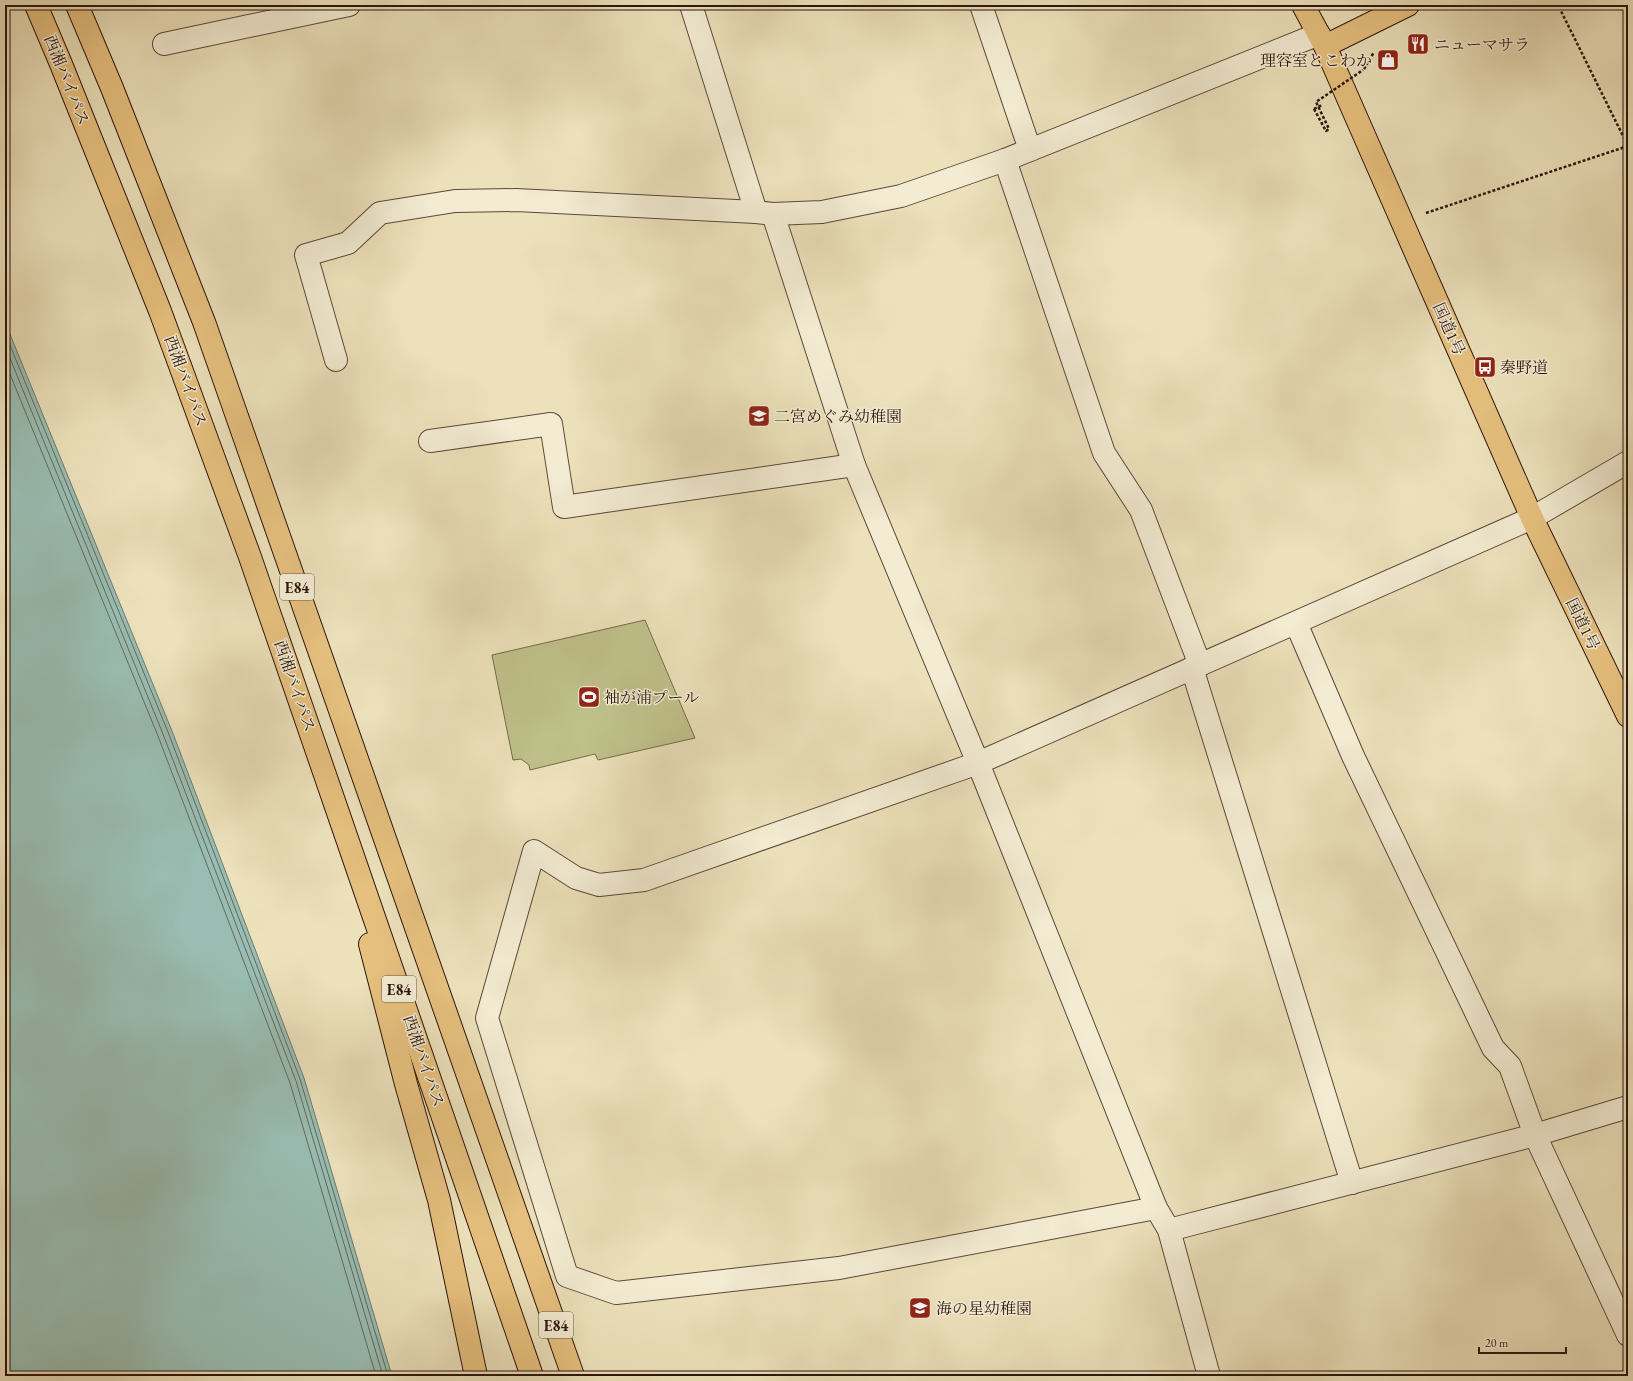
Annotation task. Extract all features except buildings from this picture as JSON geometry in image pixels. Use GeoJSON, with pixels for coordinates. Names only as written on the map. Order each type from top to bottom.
{"type":"FeatureCollection","features":[{"type":"Feature","properties":{"kind":"main road","name":"西湘バイパス"},"geometry":{"type":"LineString","coordinates":[[36,5],[160,311],[250,557],[532,1376]]}},
{"type":"Feature","properties":{"kind":"main road","name":"E84"},"geometry":{"type":"LineString","coordinates":[[77,5],[112,88],[204,322],[573,1376]]}},
{"type":"Feature","properties":{"kind":"main road","name":"国道1号"},"geometry":{"type":"LineString","coordinates":[[1303,5],[1322,40],[1532,518],[1628,716]]}},
{"type":"Feature","properties":{"kind":"main road"},"geometry":{"type":"LineString","coordinates":[[1322,40],[1408,5]]}},
{"type":"Feature","properties":{"kind":"main road"},"geometry":{"type":"LineString","coordinates":[[330,789],[406,1084],[439,1200],[476,1376]]}},
{"type":"Feature","properties":{"kind":"main road"},"geometry":{"type":"LineString","coordinates":[[538,1274],[580,1376]]}},
{"type":"Feature","properties":{"kind":"street"},"geometry":{"type":"LineString","coordinates":[[164,44],[349,5]]}},
{"type":"Feature","properties":{"kind":"street"},"geometry":{"type":"LineString","coordinates":[[691,5],[854,465],[978,763],[1156,1208],[1169,1230],[1209,1376]]}},
{"type":"Feature","properties":{"kind":"street"},"geometry":{"type":"LineString","coordinates":[[981,5],[1030,150]]}},
{"type":"Feature","properties":{"kind":"street"},"geometry":{"type":"LineString","coordinates":[[336,360],[306,255],[348,243],[380,213],[455,201],[516,200],[765,213],[822,212],[901,196],[1005,160],[1322,40]]}},
{"type":"Feature","properties":{"kind":"street"},"geometry":{"type":"LineString","coordinates":[[1005,160],[1104,452],[1141,510],[1196,667],[1352,1183]]}},
{"type":"Feature","properties":{"kind":"street"},"geometry":{"type":"LineString","coordinates":[[430,441],[551,424],[564,507],[854,465]]}},
{"type":"Feature","properties":{"kind":"street"},"geometry":{"type":"LineString","coordinates":[[1156,1208],[832,1269],[616,1293],[567,1276],[487,1018],[534,851],[576,878],[599,885],[644,880],[978,763],[1532,518],[1628,462]]}},
{"type":"Feature","properties":{"kind":"street"},"geometry":{"type":"LineString","coordinates":[[1296,623],[1353,756],[1494,1048],[1510,1066],[1535,1135],[1628,1335]]}},
{"type":"Feature","properties":{"kind":"street"},"geometry":{"type":"LineString","coordinates":[[1169,1230],[1535,1135],[1628,1107]]}},
{"type":"Feature","properties":{"kind":"path"},"geometry":{"type":"LineString","coordinates":[[1423,214],[1628,146],[1558,5]]}},
{"type":"Feature","properties":{"kind":"path"},"geometry":{"type":"LineString","coordinates":[[1322,106],[1314,109],[1326,131],[1329,129],[1316,102],[1363,70],[1374,51]]}},
{"type":"Feature","properties":{"kind":"green space","name":"袖が浦プール"},"geometry":{"type":"Polygon","coordinates":[[[645,620],[695,738],[598,760],[595,754],[530,770],[529,765],[521,759],[513,760],[492,655],[645,620]]]}},
{"type":"Feature","properties":{"kind":"water"},"geometry":{"type":"Polygon","coordinates":[[[5,322],[172,731],[304,1078],[392,1376],[5,1376],[5,322]]]}},
{"type":"Feature","properties":{"kind":"place","name":"ニューマサラ"},"geometry":{"type":"Point","coordinates":[1418,44]}},
{"type":"Feature","properties":{"kind":"place","name":"理容室とこわか"},"geometry":{"type":"Point","coordinates":[1388,60]}},
{"type":"Feature","properties":{"kind":"place","name":"秦野道"},"geometry":{"type":"Point","coordinates":[1485,367]}},
{"type":"Feature","properties":{"kind":"place","name":"二宮めぐみ幼稚園"},"geometry":{"type":"Point","coordinates":[759,416]}},
{"type":"Feature","properties":{"kind":"place","name":"袖が浦プール"},"geometry":{"type":"Point","coordinates":[589,697]}},
{"type":"Feature","properties":{"kind":"place","name":"海の星幼稚園"},"geometry":{"type":"Point","coordinates":[920,1308]}}]}
